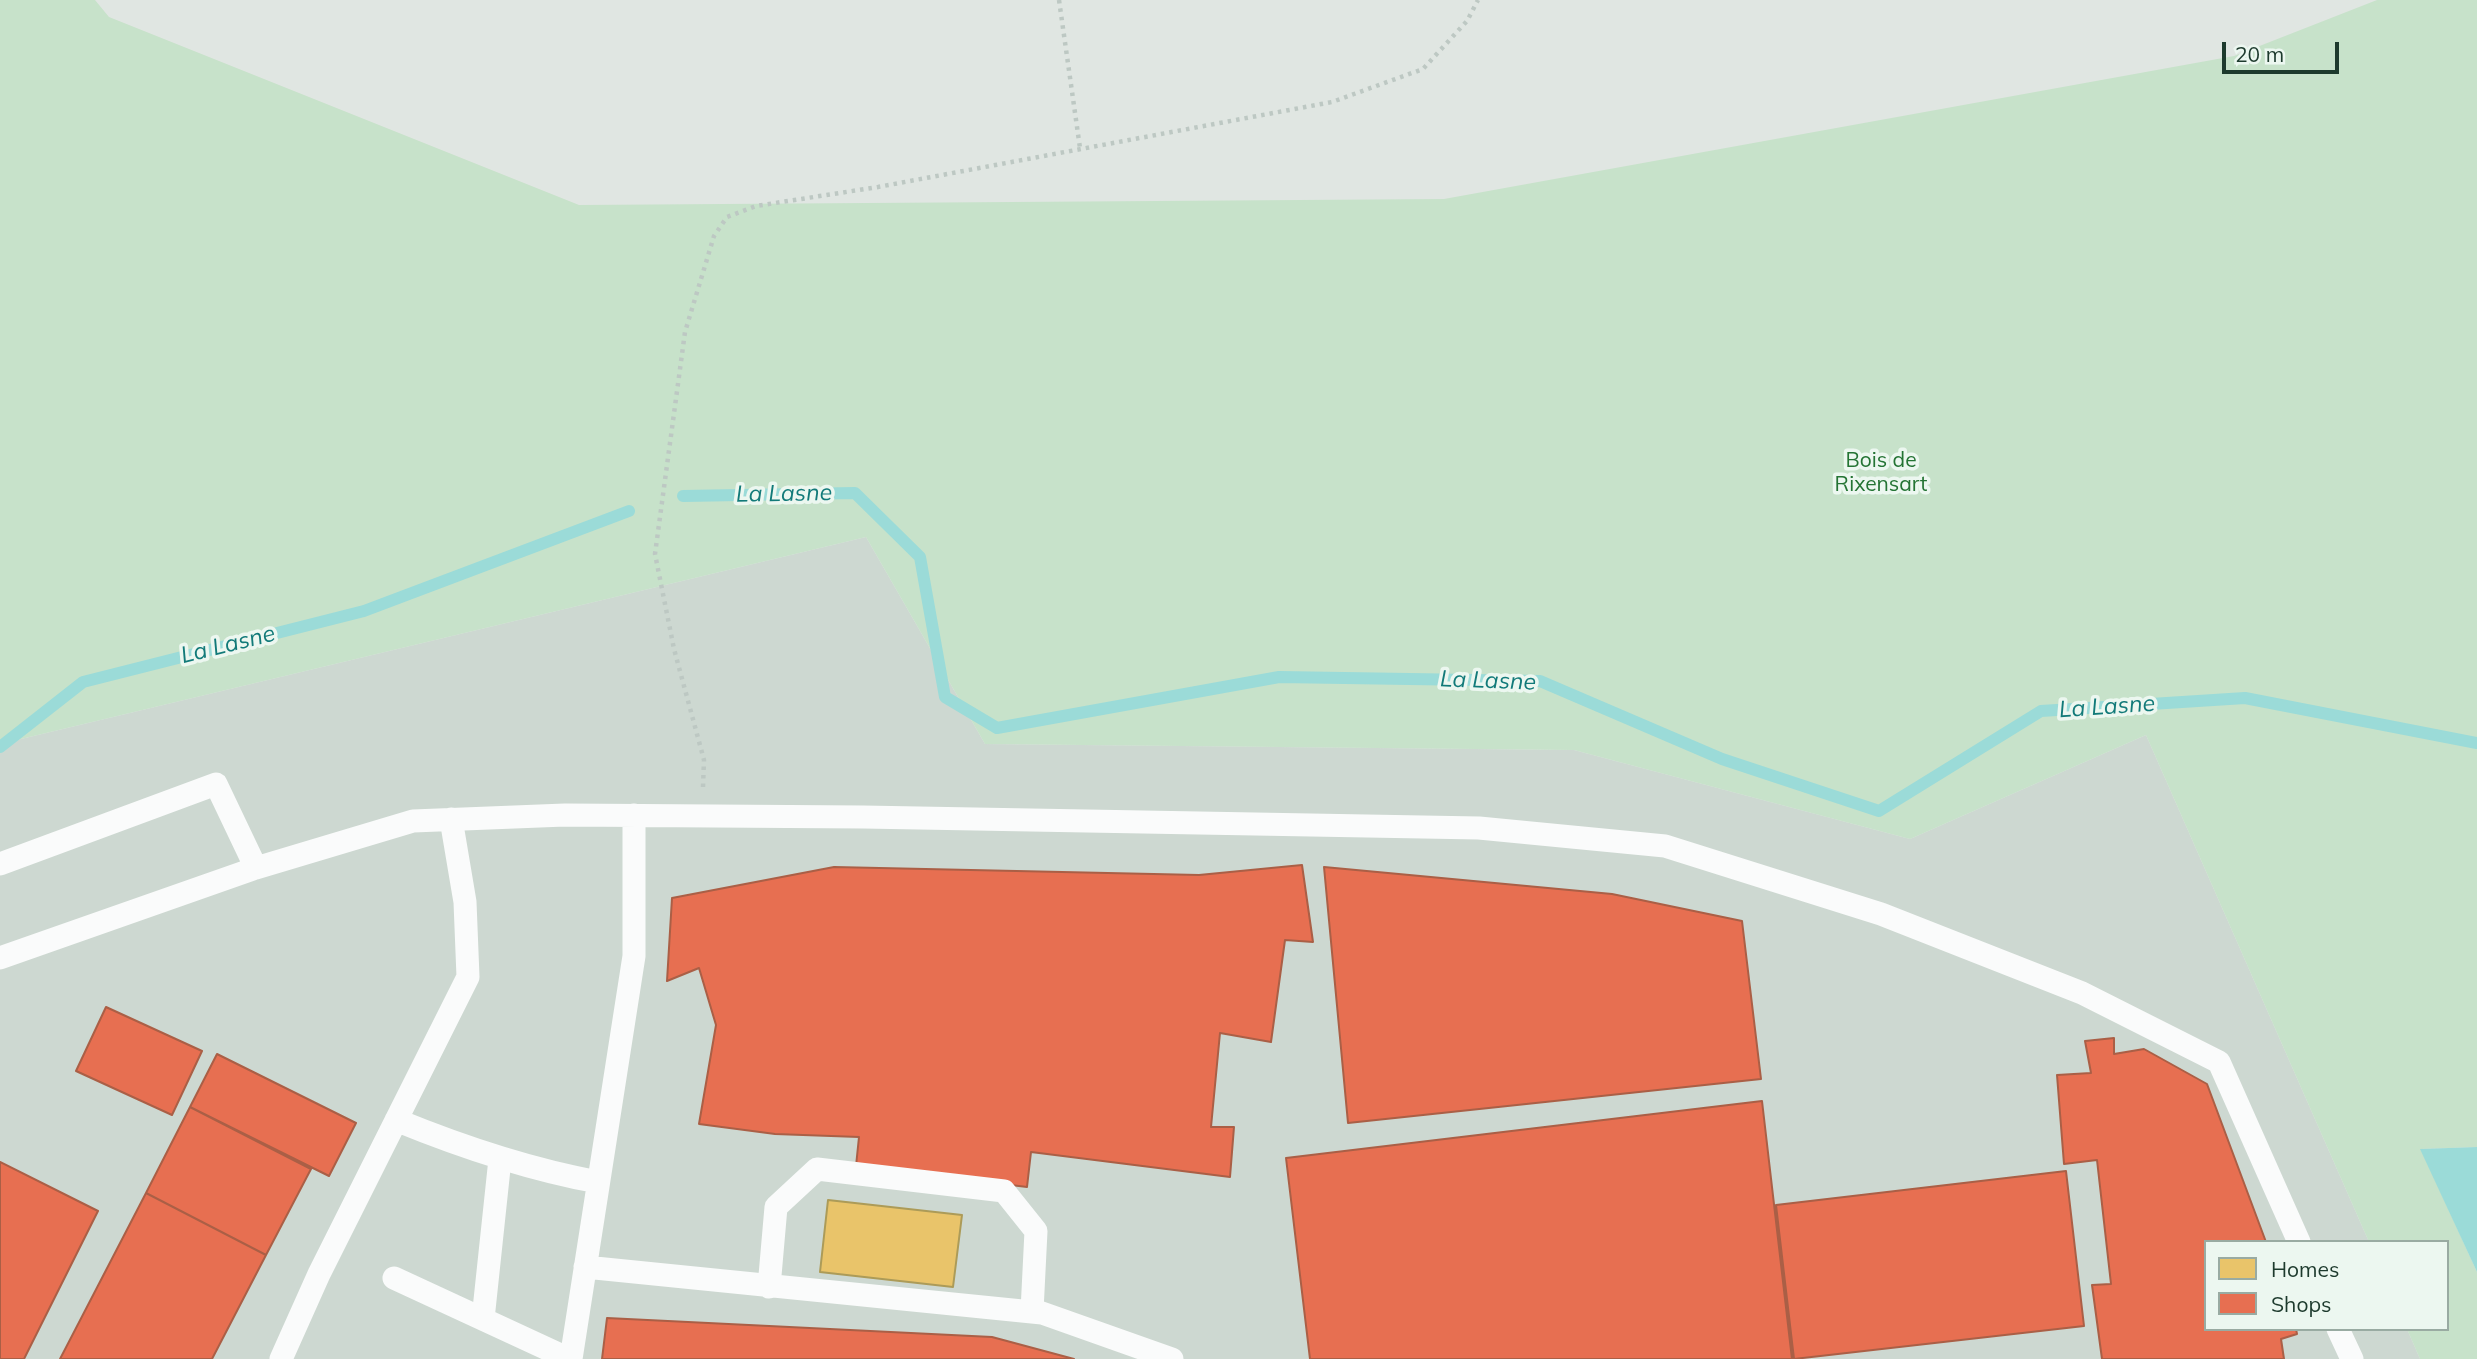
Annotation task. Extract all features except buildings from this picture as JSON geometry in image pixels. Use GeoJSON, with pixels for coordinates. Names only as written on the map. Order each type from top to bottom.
{"type":"FeatureCollection","features":[{"type":"Feature","properties":{"kind":"lane"},"geometry":{"type":"LineString","coordinates":[[0,864],[216,784],[256,868]]}},
{"type":"Feature","properties":{"kind":"lane"},"geometry":{"type":"LineString","coordinates":[[394,1278],[570,1359],[634,956],[634,815]]}},
{"type":"Feature","properties":{"kind":"lane"},"geometry":{"type":"LineString","coordinates":[[0,958],[256,868],[413,821],[634,815],[1479,828],[1665,846],[1881,914],[2082,993],[2219,1062],[2298,1240]]}},
{"type":"Feature","properties":{"kind":"lane"},"geometry":{"type":"LineString","coordinates":[[281,1359],[468,977],[465,902],[451,819]]}},
{"type":"Feature","properties":{"kind":"lane"},"geometry":{"type":"LineString","coordinates":[[396,1120],[500,1159],[546,1173],[598,1182]]}},
{"type":"Feature","properties":{"kind":"lane"},"geometry":{"type":"LineString","coordinates":[[483,1319],[500,1159]]}},
{"type":"Feature","properties":{"kind":"lane"},"geometry":{"type":"LineString","coordinates":[[769,1287],[776,1207],[817,1169],[1004,1191],[1036,1231],[1032,1311]]}},
{"type":"Feature","properties":{"kind":"lane"},"geometry":{"type":"LineString","coordinates":[[585,1267],[1032,1311],[1172,1359]]}},
{"type":"Feature","properties":{"kind":"lane"},"geometry":{"type":"LineString","coordinates":[[2339,1331],[2352,1359]]}},
{"type":"Feature","properties":{"kind":"path"},"geometry":{"type":"LineString","coordinates":[[1059,0],[1080,148]]}},
{"type":"Feature","properties":{"kind":"path"},"geometry":{"type":"LineString","coordinates":[[702,816],[704,760],[674,649],[655,554],[685,332],[714,236],[727,217],[756,206],[878,187],[1332,102],[1381,87],[1423,69],[1467,20],[1478,0]]}},
{"type":"Feature","properties":{"kind":"shaded area"},"geometry":{"type":"Polygon","coordinates":[[[866,537],[985,744],[1574,750],[1910,839],[2146,735],[2368,1240],[2204,1240],[2204,1331],[2408,1331],[2420,1359],[0,1359],[0,744],[866,537]]]}},
{"type":"Feature","properties":{"kind":"green space","name":"Bois de Rixensart"},"geometry":{"type":"Polygon","coordinates":[[[0,0],[95,0],[109,17],[579,205],[1444,199],[2234,56],[2377,0],[2477,0],[2477,1147],[2421,1149],[2477,1272],[2477,1359],[2420,1359],[2408,1331],[2449,1331],[2449,1240],[2368,1240],[2146,735],[1910,839],[1574,750],[985,744],[866,537],[0,744],[0,0]]]}},
{"type":"Feature","properties":{"kind":"water"},"geometry":{"type":"Polygon","coordinates":[[[2477,1147],[2477,1272],[2420,1149],[2477,1147]]]}},
{"type":"Feature","properties":{"kind":"waterway","name":"La Lasne"},"geometry":{"type":"LineString","coordinates":[[683,496],[855,493],[920,557],[945,697],[997,728],[1279,677],[1540,681],[1722,759],[1879,811],[2041,711],[2245,698],[2477,743]]}},
{"type":"Feature","properties":{"kind":"waterway","name":"La Lasne"},"geometry":{"type":"LineString","coordinates":[[0,747],[83,682],[364,611],[629,511]]}}]}
